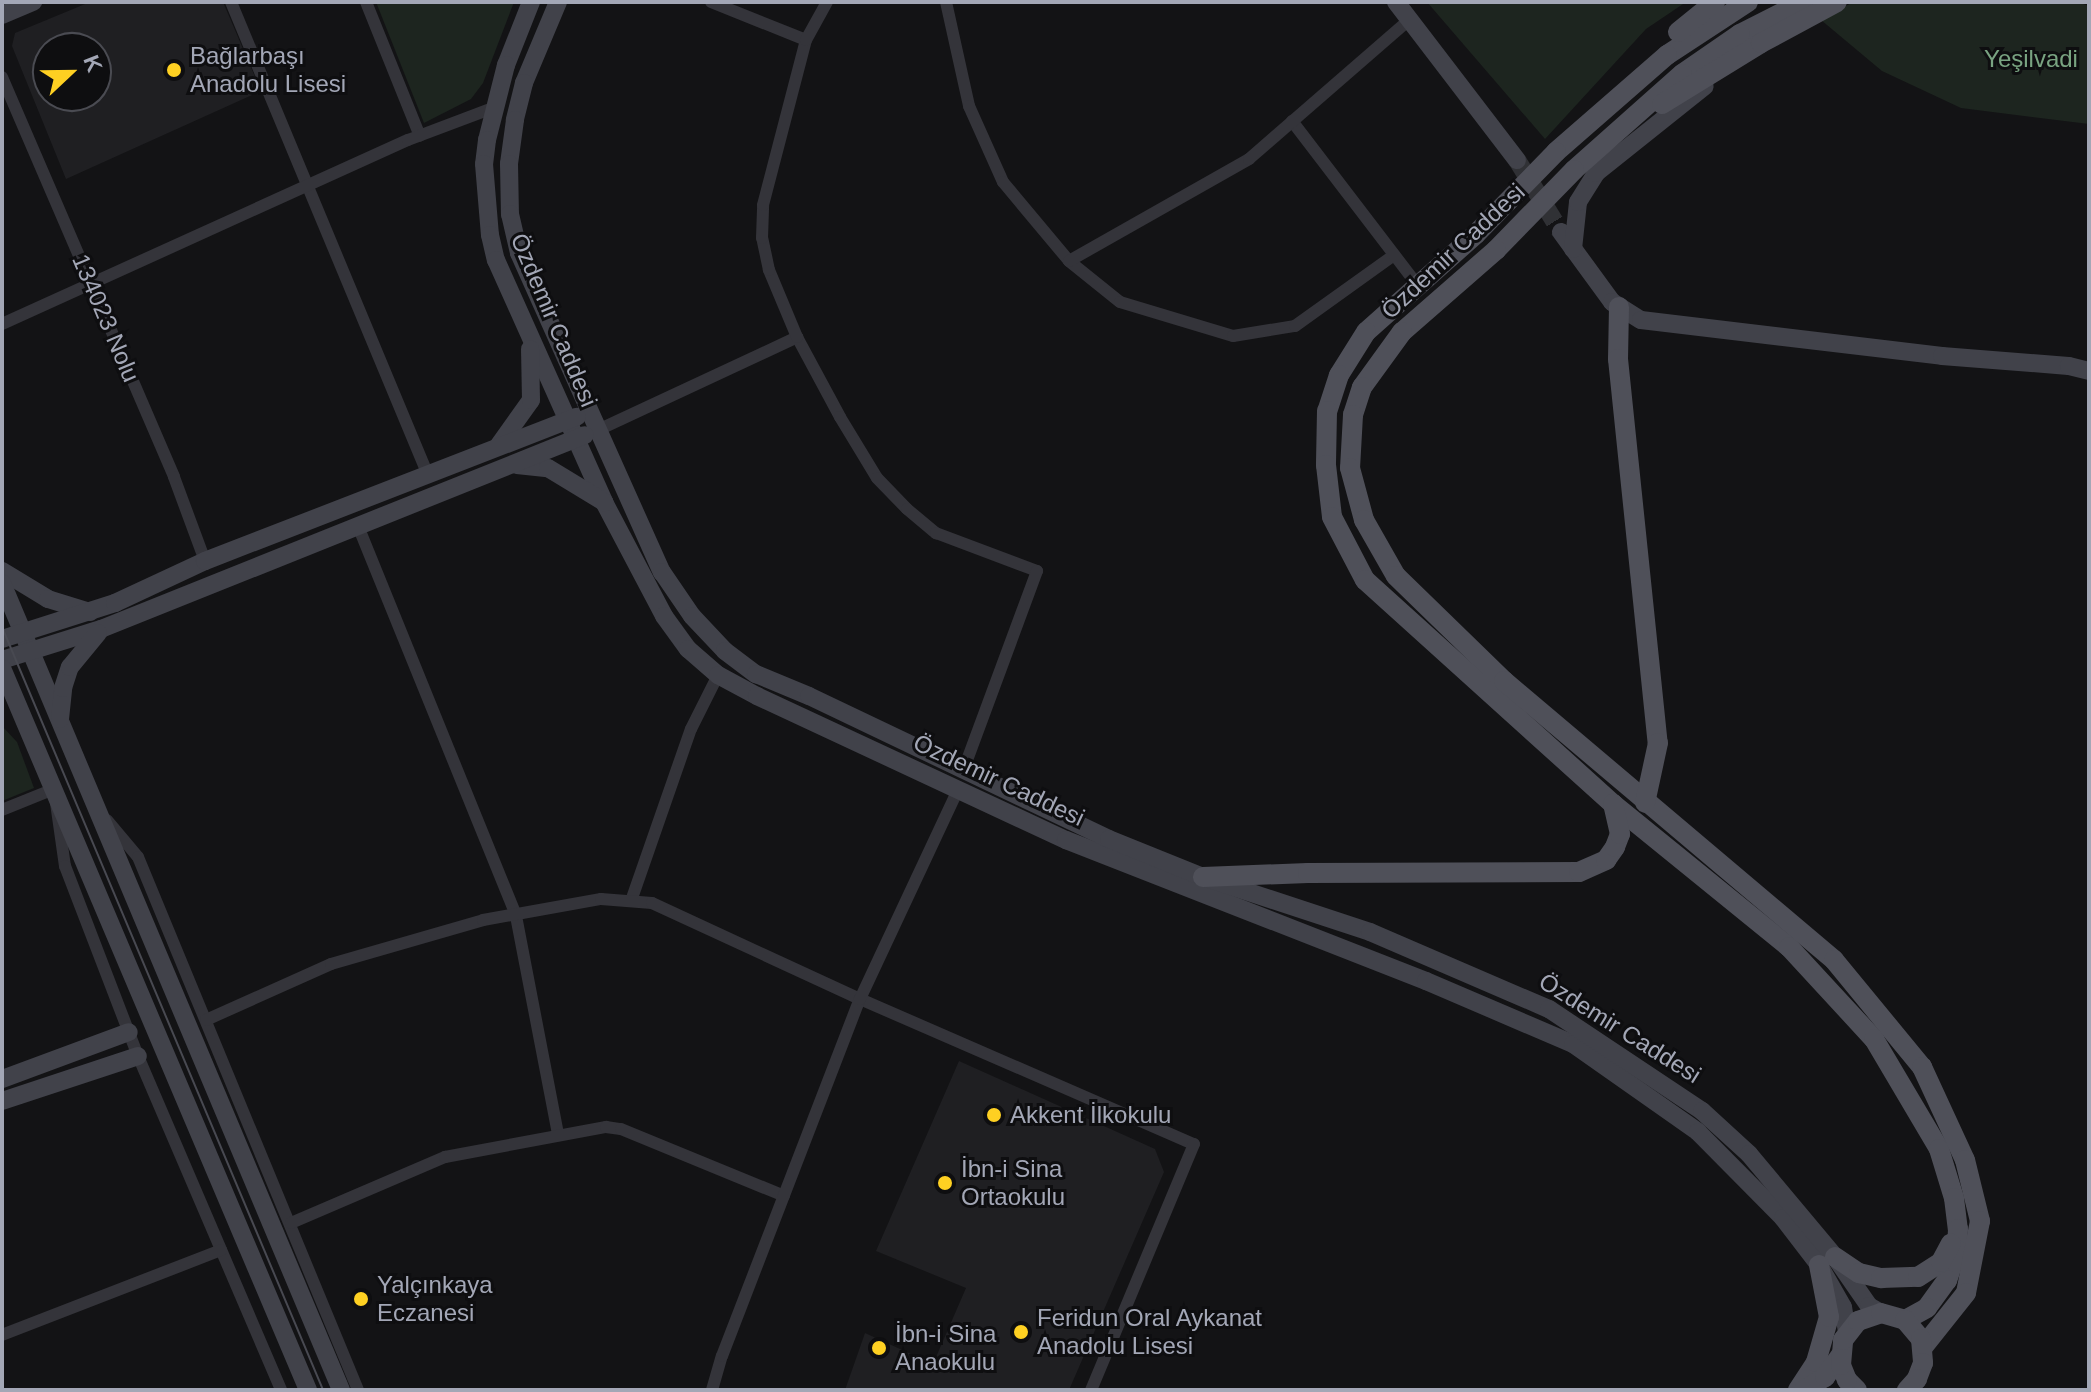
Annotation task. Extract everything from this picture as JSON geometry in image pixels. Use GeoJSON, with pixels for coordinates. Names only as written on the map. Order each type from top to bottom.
{"type":"FeatureCollection","features":[{"type":"Feature","properties":{"kind":"main road"},"geometry":{"type":"LineString","coordinates":[[2,15],[33,2]]}},
{"type":"Feature","properties":{"kind":"main road","name":"Özdemir Caddesi"},"geometry":{"type":"LineString","coordinates":[[531,2],[493,108],[484,164],[486,211],[496,260],[604,502],[664,616],[688,649],[718,675],[1066,840],[1411,975],[1573,1044],[1698,1132],[1869,1306],[1881,1313]]}},
{"type":"Feature","properties":{"kind":"main road","name":"Özdemir Caddesi"},"geometry":{"type":"LineString","coordinates":[[558,2],[524,83],[515,120],[509,164],[510,214],[519,253],[662,572],[692,616],[725,651],[756,674],[809,696],[1109,839],[1203,877],[1370,932],[1549,1009],[1702,1111],[1749,1154],[1827,1261],[1843,1307],[1847,1333]]}},
{"type":"Feature","properties":{"kind":"main road"},"geometry":{"type":"LineString","coordinates":[[1396,2],[1517,160]]}},
{"type":"Feature","properties":{"kind":"main road"},"geometry":{"type":"LineString","coordinates":[[1585,125],[1622,78],[1715,2]]}},
{"type":"Feature","properties":{"kind":"main road","name":"Özdemir Caddesi"},"geometry":{"type":"LineString","coordinates":[[1748,2],[1667,55],[1585,125],[1476,234],[1366,332],[1339,375],[1327,411],[1326,465],[1332,517],[1365,580],[1613,804],[1789,947],[1874,1039],[1939,1149],[1954,1198],[1958,1229],[1957,1250],[1947,1280],[1927,1308],[1905,1320]]}},
{"type":"Feature","properties":{"kind":"main road","name":"Özdemir Caddesi"},"geometry":{"type":"LineString","coordinates":[[1803,2],[1740,34],[1682,74],[1611,135],[1496,250],[1402,332],[1362,387],[1353,415],[1350,468],[1364,520],[1396,576],[1504,681],[1834,960],[1922,1067],[1965,1160],[1980,1221],[1966,1293],[1923,1347]]}},
{"type":"Feature","properties":{"kind":"main road"},"geometry":{"type":"LineString","coordinates":[[1611,135],[1761,43],[1837,2]]}},
{"type":"Feature","properties":{"kind":"main road"},"geometry":{"type":"LineString","coordinates":[[1573,249],[1578,202],[1596,173],[1761,43]]}},
{"type":"Feature","properties":{"kind":"main road"},"geometry":{"type":"LineString","coordinates":[[1561,232],[1619,307],[1641,320],[2089,371]]}},
{"type":"Feature","properties":{"kind":"main road"},"geometry":{"type":"LineString","coordinates":[[1619,307],[1618,359],[1658,743],[1645,803]]}},
{"type":"Feature","properties":{"kind":"main road"},"geometry":{"type":"LineString","coordinates":[[497,447],[531,400],[529,338]]}},
{"type":"Feature","properties":{"kind":"main road"},"geometry":{"type":"LineString","coordinates":[[2,639],[90,612],[205,561],[590,411]]}},
{"type":"Feature","properties":{"kind":"main road"},"geometry":{"type":"LineString","coordinates":[[2,660],[101,629],[598,430]]}},
{"type":"Feature","properties":{"kind":"main road"},"geometry":{"type":"LineString","coordinates":[[514,465],[548,468],[604,502]]}},
{"type":"Feature","properties":{"kind":"main road"},"geometry":{"type":"LineString","coordinates":[[2,571],[48,599],[90,612]]}},
{"type":"Feature","properties":{"kind":"main road"},"geometry":{"type":"LineString","coordinates":[[2,583],[341,1390]]}},
{"type":"Feature","properties":{"kind":"main road"},"geometry":{"type":"LineString","coordinates":[[60,722],[63,688],[70,667],[101,629]]}},
{"type":"Feature","properties":{"kind":"main road"},"geometry":{"type":"LineString","coordinates":[[2,668],[308,1390]]}},
{"type":"Feature","properties":{"kind":"main road"},"geometry":{"type":"LineString","coordinates":[[2,707],[26,723]]}},
{"type":"Feature","properties":{"kind":"main road"},"geometry":{"type":"LineString","coordinates":[[1203,877],[1308,873],[1579,872],[1606,860],[1615,847],[1620,834],[1613,804]]}},
{"type":"Feature","properties":{"kind":"main road"},"geometry":{"type":"LineString","coordinates":[[2,1079],[129,1032]]}},
{"type":"Feature","properties":{"kind":"main road"},"geometry":{"type":"LineString","coordinates":[[110,1039],[118,1062]]}},
{"type":"Feature","properties":{"kind":"main road"},"geometry":{"type":"LineString","coordinates":[[2,1101],[138,1056]]}},
{"type":"Feature","properties":{"kind":"main road"},"geometry":{"type":"LineString","coordinates":[[1801,1390],[1816,1362],[1829,1317],[1827,1261],[1881,1278],[1918,1277],[1941,1262],[1958,1229]]}},
{"type":"Feature","properties":{"kind":"main road"},"geometry":{"type":"LineString","coordinates":[[1801,1390],[1825,1377],[1840,1356],[1847,1333],[1858,1321],[1881,1313],[1905,1320],[1916,1332],[1923,1347],[1921,1371],[1907,1390]]}},
{"type":"Feature","properties":{"kind":"main road"},"geometry":{"type":"LineString","coordinates":[[1840,1356],[1843,1372],[1857,1390]]}},
{"type":"Feature","properties":{"kind":"street"},"geometry":{"type":"LineString","coordinates":[[231,2],[428,475]]}},
{"type":"Feature","properties":{"kind":"street"},"geometry":{"type":"LineString","coordinates":[[366,2],[420,136]]}},
{"type":"Feature","properties":{"kind":"street"},"geometry":{"type":"LineString","coordinates":[[711,2],[806,40]]}},
{"type":"Feature","properties":{"kind":"street"},"geometry":{"type":"LineString","coordinates":[[827,2],[806,40],[763,205],[762,238],[769,270],[797,337],[873,470],[907,509],[936,533],[1037,571],[963,771]]}},
{"type":"Feature","properties":{"kind":"street"},"geometry":{"type":"LineString","coordinates":[[946,2],[969,106],[1003,182],[1069,261],[1120,302],[1233,336],[1295,326],[1394,255]]}},
{"type":"Feature","properties":{"kind":"street"},"geometry":{"type":"LineString","coordinates":[[1069,261],[1249,159],[1411,18]]}},
{"type":"Feature","properties":{"kind":"street","name":"134023 Nolu"},"geometry":{"type":"LineString","coordinates":[[2,77],[174,477],[205,561]]}},
{"type":"Feature","properties":{"kind":"street"},"geometry":{"type":"LineString","coordinates":[[2,324],[307,185],[493,108]]}},
{"type":"Feature","properties":{"kind":"street"},"geometry":{"type":"LineString","coordinates":[[1292,121],[1418,286]]}},
{"type":"Feature","properties":{"kind":"street"},"geometry":{"type":"LineString","coordinates":[[598,430],[797,337]]}},
{"type":"Feature","properties":{"kind":"street"},"geometry":{"type":"LineString","coordinates":[[358,526],[516,916],[558,1135]]}},
{"type":"Feature","properties":{"kind":"street"},"geometry":{"type":"LineString","coordinates":[[631,901],[691,729],[718,675]]}},
{"type":"Feature","properties":{"kind":"street"},"geometry":{"type":"LineString","coordinates":[[2,810],[54,789],[65,866],[138,1056],[281,1390]]}},
{"type":"Feature","properties":{"kind":"street"},"geometry":{"type":"LineString","coordinates":[[712,1390],[722,1356],[860,999],[958,790]]}},
{"type":"Feature","properties":{"kind":"street"},"geometry":{"type":"LineString","coordinates":[[94,804],[138,857],[358,1390]]}},
{"type":"Feature","properties":{"kind":"street"},"geometry":{"type":"LineString","coordinates":[[206,1020],[331,964],[483,920],[601,899],[652,903],[860,999],[1194,1144],[1091,1390]]}},
{"type":"Feature","properties":{"kind":"street"},"geometry":{"type":"LineString","coordinates":[[291,1223],[445,1157],[606,1127],[621,1129],[784,1196]]}},
{"type":"Feature","properties":{"kind":"street"},"geometry":{"type":"LineString","coordinates":[[2,1335],[221,1250]]}},
{"type":"Feature","properties":{"kind":"shaded area","name":"Bağlarbaşı Anadolu Lisesi"},"geometry":{"type":"Polygon","coordinates":[[[90,2],[223,2],[261,91],[66,179],[39,112],[112,112],[112,32],[32,32],[32,95],[12,46],[15,33],[90,2]]]}},
{"type":"Feature","properties":{"kind":"shaded area"},"geometry":{"type":"Polygon","coordinates":[[[959,1061],[1155,1149],[1164,1172],[1069,1390],[845,1390],[865,1333],[933,1364],[966,1288],[876,1251],[959,1061]]]}},
{"type":"Feature","properties":{"kind":"green space"},"geometry":{"type":"Polygon","coordinates":[[[376,2],[514,2],[483,83],[471,99],[424,123],[376,2]]]}},
{"type":"Feature","properties":{"kind":"green space"},"geometry":{"type":"Polygon","coordinates":[[[1427,2],[1686,2],[1646,29],[1545,139],[1427,2]]]}},
{"type":"Feature","properties":{"kind":"green space","name":"Yeşilvadi"},"geometry":{"type":"Polygon","coordinates":[[[1788,2],[1830,2],[1841,8],[1854,2],[2077,2],[2089,6],[2089,124],[1961,108],[1882,71],[1821,20],[1788,2]]]}},
{"type":"Feature","properties":{"kind":"green space"},"geometry":{"type":"Polygon","coordinates":[[[2,726],[17,742],[34,788],[2,801],[2,726]]]}},
{"type":"Feature","properties":{"kind":"tunnel"},"geometry":{"type":"LineString","coordinates":[[1517,160],[1561,232]]}},
{"type":"Feature","properties":{"kind":"tram line"},"geometry":{"type":"LineString","coordinates":[[2,627],[323,1390]]}},
{"type":"Feature","properties":{"kind":"place","name":"Bağlarbaşı Anadolu Lisesi"},"geometry":{"type":"Point","coordinates":[174,70]}},
{"type":"Feature","properties":{"kind":"place","name":"Akkent İlkokulu"},"geometry":{"type":"Point","coordinates":[994,1115]}},
{"type":"Feature","properties":{"kind":"place","name":"İbn-i Sina Ortaokulu"},"geometry":{"type":"Point","coordinates":[945,1183]}},
{"type":"Feature","properties":{"kind":"place","name":"Yalçınkaya Eczanesi"},"geometry":{"type":"Point","coordinates":[361,1299]}},
{"type":"Feature","properties":{"kind":"place","name":"Feridun Oral Aykanat Anadolu Lisesi"},"geometry":{"type":"Point","coordinates":[1021,1332]}},
{"type":"Feature","properties":{"kind":"place","name":"İbn-i Sina Anaokulu"},"geometry":{"type":"Point","coordinates":[879,1348]}}]}
